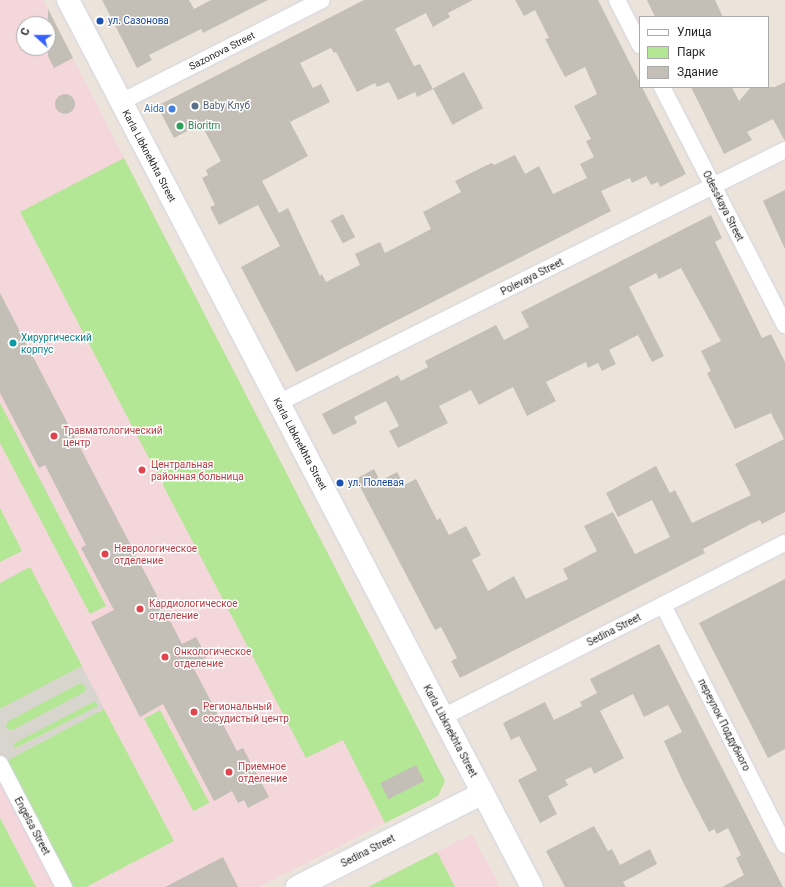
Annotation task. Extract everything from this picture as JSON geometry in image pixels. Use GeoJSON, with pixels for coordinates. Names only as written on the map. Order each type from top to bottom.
{"type":"FeatureCollection","features":[{"type":"Feature","properties":{"kind":"street","name":"Karla Libknekhta Street"},"geometry":{"type":"LineString","coordinates":[[68,0],[532,887]]}},
{"type":"Feature","properties":{"kind":"street","name":"Sazonova Street"},"geometry":{"type":"LineString","coordinates":[[121,102],[322,0]]}},
{"type":"Feature","properties":{"kind":"street"},"geometry":{"type":"LineString","coordinates":[[617,0],[639,43]]}},
{"type":"Feature","properties":{"kind":"street","name":"Odesskaya Street"},"geometry":{"type":"LineString","coordinates":[[663,88],[785,325]]}},
{"type":"Feature","properties":{"kind":"street","name":"Polevaya Street"},"geometry":{"type":"LineString","coordinates":[[278,403],[785,150]]}},
{"type":"Feature","properties":{"kind":"street","name":"Sedina Street"},"geometry":{"type":"LineString","coordinates":[[443,717],[785,543]]}},
{"type":"Feature","properties":{"kind":"street","name":"переулок Поддубного"},"geometry":{"type":"LineString","coordinates":[[663,605],[785,845]]}},
{"type":"Feature","properties":{"kind":"street","name":"Engelsa Street"},"geometry":{"type":"LineString","coordinates":[[0,764],[64,887]]}},
{"type":"Feature","properties":{"kind":"street","name":"Sedina Street"},"geometry":{"type":"LineString","coordinates":[[297,887],[483,793]]}},
{"type":"Feature","properties":{"kind":"shaded area","name":"Центральная районная больница"},"geometry":{"type":"Polygon","coordinates":[[[0,0],[43,0],[51,16],[16,16],[16,56],[56,56],[56,25],[445,781],[438,796],[259,887],[238,887],[223,858],[165,887],[0,887],[0,0]]]}},
{"type":"Feature","properties":{"kind":"shaded area"},"geometry":{"type":"Polygon","coordinates":[[[82,666],[104,709],[4,762],[0,754],[0,709],[82,666]],[[80,683],[7,722],[6,728],[11,731],[85,692],[85,686],[80,683]],[[95,701],[13,744],[16,749],[98,706],[95,701]]]}},
{"type":"Feature","properties":{"kind":"shaded area"},"geometry":{"type":"Polygon","coordinates":[[[472,834],[500,887],[369,887],[472,834]]]}},
{"type":"Feature","properties":{"kind":"green space"},"geometry":{"type":"Polygon","coordinates":[[[124,158],[445,781],[438,796],[385,823],[343,740],[306,758],[20,212],[124,158]]]}},
{"type":"Feature","properties":{"kind":"green space"},"geometry":{"type":"Polygon","coordinates":[[[0,403],[106,606],[90,614],[0,443],[0,403]]]}},
{"type":"Feature","properties":{"kind":"green space"},"geometry":{"type":"Polygon","coordinates":[[[0,508],[22,551],[0,562],[0,508]]]}},
{"type":"Feature","properties":{"kind":"green space"},"geometry":{"type":"Polygon","coordinates":[[[30,567],[82,666],[0,709],[0,583],[30,567]]]}},
{"type":"Feature","properties":{"kind":"green space"},"geometry":{"type":"Polygon","coordinates":[[[80,683],[85,686],[85,692],[11,731],[6,728],[6,722],[80,683]]]}},
{"type":"Feature","properties":{"kind":"green space"},"geometry":{"type":"Polygon","coordinates":[[[95,700],[98,706],[15,748],[12,742],[95,700]]]}},
{"type":"Feature","properties":{"kind":"green space"},"geometry":{"type":"Polygon","coordinates":[[[104,709],[174,841],[86,887],[70,887],[4,762],[104,709]]]}},
{"type":"Feature","properties":{"kind":"green space"},"geometry":{"type":"Polygon","coordinates":[[[160,710],[209,803],[193,811],[144,718],[160,710]]]}},
{"type":"Feature","properties":{"kind":"green space"},"geometry":{"type":"Polygon","coordinates":[[[0,818],[36,887],[0,887],[0,818]]]}},
{"type":"Feature","properties":{"kind":"green space"},"geometry":{"type":"Polygon","coordinates":[[[437,852],[455,887],[368,887],[437,852]]]}},
{"type":"Feature","properties":{"kind":"building"},"geometry":{"type":"Polygon","coordinates":[[[102,0],[189,0],[194,9],[211,0],[268,0],[203,33],[201,29],[149,55],[152,60],[137,68],[102,0]]]}},
{"type":"Feature","properties":{"kind":"building"},"geometry":{"type":"Polygon","coordinates":[[[364,0],[473,0],[448,13],[450,17],[433,27],[426,13],[395,29],[414,66],[420,64],[433,89],[417,97],[415,92],[398,100],[389,82],[377,87],[375,83],[357,92],[336,52],[334,53],[331,48],[300,63],[313,88],[321,84],[330,102],[290,122],[308,156],[262,181],[279,213],[288,208],[320,276],[322,274],[326,282],[360,265],[355,254],[380,242],[385,253],[431,229],[423,212],[461,192],[455,181],[492,163],[494,165],[515,155],[525,174],[539,166],[553,194],[587,178],[580,164],[594,157],[586,141],[591,139],[574,106],[597,94],[585,67],[565,77],[545,39],[549,38],[535,10],[524,16],[515,0],[598,0],[639,81],[639,88],[643,88],[686,174],[660,187],[658,182],[651,185],[646,176],[632,183],[630,178],[601,191],[611,211],[296,372],[241,267],[280,246],[258,205],[219,225],[210,207],[215,205],[202,178],[208,175],[206,170],[221,161],[201,124],[174,138],[157,106],[364,0]]]}},
{"type":"Feature","properties":{"kind":"building"},"geometry":{"type":"Polygon","coordinates":[[[647,0],[715,0],[723,16],[655,16],[647,0]]]}},
{"type":"Feature","properties":{"kind":"building"},"geometry":{"type":"Polygon","coordinates":[[[48,9],[52,16],[48,16],[48,9]]]}},
{"type":"Feature","properties":{"kind":"building"},"geometry":{"type":"Polygon","coordinates":[[[56,25],[73,58],[54,68],[48,56],[56,56],[56,25]]]}},
{"type":"Feature","properties":{"kind":"building"},"geometry":{"type":"Polygon","coordinates":[[[464,72],[483,108],[452,125],[433,88],[464,72]]]}},
{"type":"Feature","properties":{"kind":"building"},"geometry":{"type":"Polygon","coordinates":[[[785,82],[785,141],[773,119],[747,132],[752,140],[724,154],[691,88],[732,88],[739,101],[750,88],[775,87],[785,82]]]}},
{"type":"Feature","properties":{"kind":"building"},"geometry":{"type":"Polygon","coordinates":[[[65,94],[72,97],[75,104],[72,111],[65,114],[58,111],[55,104],[58,97],[65,94]]]}},
{"type":"Feature","properties":{"kind":"building"},"geometry":{"type":"Polygon","coordinates":[[[785,190],[785,249],[763,201],[785,190]]]}},
{"type":"Feature","properties":{"kind":"building"},"geometry":{"type":"Polygon","coordinates":[[[343,214],[355,237],[343,244],[331,221],[343,214]]]}},
{"type":"Feature","properties":{"kind":"building"},"geometry":{"type":"Polygon","coordinates":[[[711,215],[722,238],[715,242],[762,338],[771,334],[785,362],[785,512],[762,524],[760,520],[751,524],[703,549],[705,553],[460,678],[451,661],[457,658],[441,627],[435,630],[356,479],[374,469],[380,481],[397,472],[404,485],[416,479],[437,520],[440,518],[449,535],[466,526],[481,555],[472,560],[488,591],[514,576],[526,599],[568,579],[563,569],[597,551],[584,526],[613,512],[635,554],[670,537],[652,500],[618,517],[606,493],[656,466],[670,493],[675,490],[692,523],[751,495],[735,464],[784,439],[771,413],[735,429],[707,373],[711,371],[701,351],[721,341],[681,268],[659,279],[656,273],[629,287],[664,356],[652,362],[638,335],[609,350],[616,364],[602,371],[598,363],[588,368],[586,362],[546,382],[556,401],[527,416],[513,387],[479,405],[471,390],[439,406],[448,423],[398,448],[389,431],[399,426],[386,401],[354,417],[357,423],[333,435],[322,414],[398,375],[401,381],[428,367],[425,361],[496,325],[504,340],[529,327],[521,312],[711,215]]]}},
{"type":"Feature","properties":{"kind":"building"},"geometry":{"type":"Polygon","coordinates":[[[0,293],[182,644],[196,637],[207,657],[192,665],[237,751],[243,748],[269,797],[248,808],[244,800],[238,803],[232,791],[214,801],[163,704],[140,717],[91,622],[114,610],[81,548],[86,545],[45,465],[39,468],[0,393],[0,293]]]}},
{"type":"Feature","properties":{"kind":"building"},"geometry":{"type":"Polygon","coordinates":[[[785,579],[785,749],[768,758],[699,623],[785,579]]]}},
{"type":"Feature","properties":{"kind":"building"},"geometry":{"type":"Polygon","coordinates":[[[659,644],[783,887],[722,887],[744,875],[736,858],[741,855],[728,828],[717,834],[714,829],[709,832],[683,782],[664,741],[682,732],[668,705],[644,717],[633,694],[600,711],[624,758],[594,774],[591,767],[565,780],[568,785],[548,796],[557,814],[540,823],[518,780],[537,770],[519,736],[511,740],[503,723],[545,702],[554,720],[582,706],[580,702],[597,693],[590,679],[659,644]]]}},
{"type":"Feature","properties":{"kind":"building"},"geometry":{"type":"Polygon","coordinates":[[[416,765],[424,781],[389,799],[380,783],[416,765]]]}},
{"type":"Feature","properties":{"kind":"building"},"geometry":{"type":"Polygon","coordinates":[[[594,826],[608,851],[612,849],[620,865],[650,849],[657,864],[623,882],[626,887],[565,887],[546,851],[594,826]]]}},
{"type":"Feature","properties":{"kind":"building"},"geometry":{"type":"Polygon","coordinates":[[[223,857],[238,887],[165,887],[223,857]]]}},
{"type":"Feature","properties":{"kind":"place","name":"ул. Сазонова"},"geometry":{"type":"Point","coordinates":[100,21]}},
{"type":"Feature","properties":{"kind":"place","name":"Baby Клуб"},"geometry":{"type":"Point","coordinates":[195,106]}},
{"type":"Feature","properties":{"kind":"place","name":"Aida"},"geometry":{"type":"Point","coordinates":[172,109]}},
{"type":"Feature","properties":{"kind":"place","name":"Bioritm"},"geometry":{"type":"Point","coordinates":[180,126]}},
{"type":"Feature","properties":{"kind":"place","name":"Хирургический корпус"},"geometry":{"type":"Point","coordinates":[13,343]}},
{"type":"Feature","properties":{"kind":"place","name":"Травматологический центр"},"geometry":{"type":"Point","coordinates":[54,436]}},
{"type":"Feature","properties":{"kind":"place","name":"Центральная районная больница"},"geometry":{"type":"Point","coordinates":[142,470]}},
{"type":"Feature","properties":{"kind":"place","name":"ул. Полевая"},"geometry":{"type":"Point","coordinates":[340,483]}},
{"type":"Feature","properties":{"kind":"place","name":"Неврологическое отделение"},"geometry":{"type":"Point","coordinates":[105,554]}},
{"type":"Feature","properties":{"kind":"place","name":"Кардиологическое отделение"},"geometry":{"type":"Point","coordinates":[140,609]}},
{"type":"Feature","properties":{"kind":"place","name":"Онкологическое отделение"},"geometry":{"type":"Point","coordinates":[165,657]}},
{"type":"Feature","properties":{"kind":"place","name":"Региональный сосудистый центр"},"geometry":{"type":"Point","coordinates":[194,712]}},
{"type":"Feature","properties":{"kind":"place","name":"Приемное отделение"},"geometry":{"type":"Point","coordinates":[229,772]}}]}
